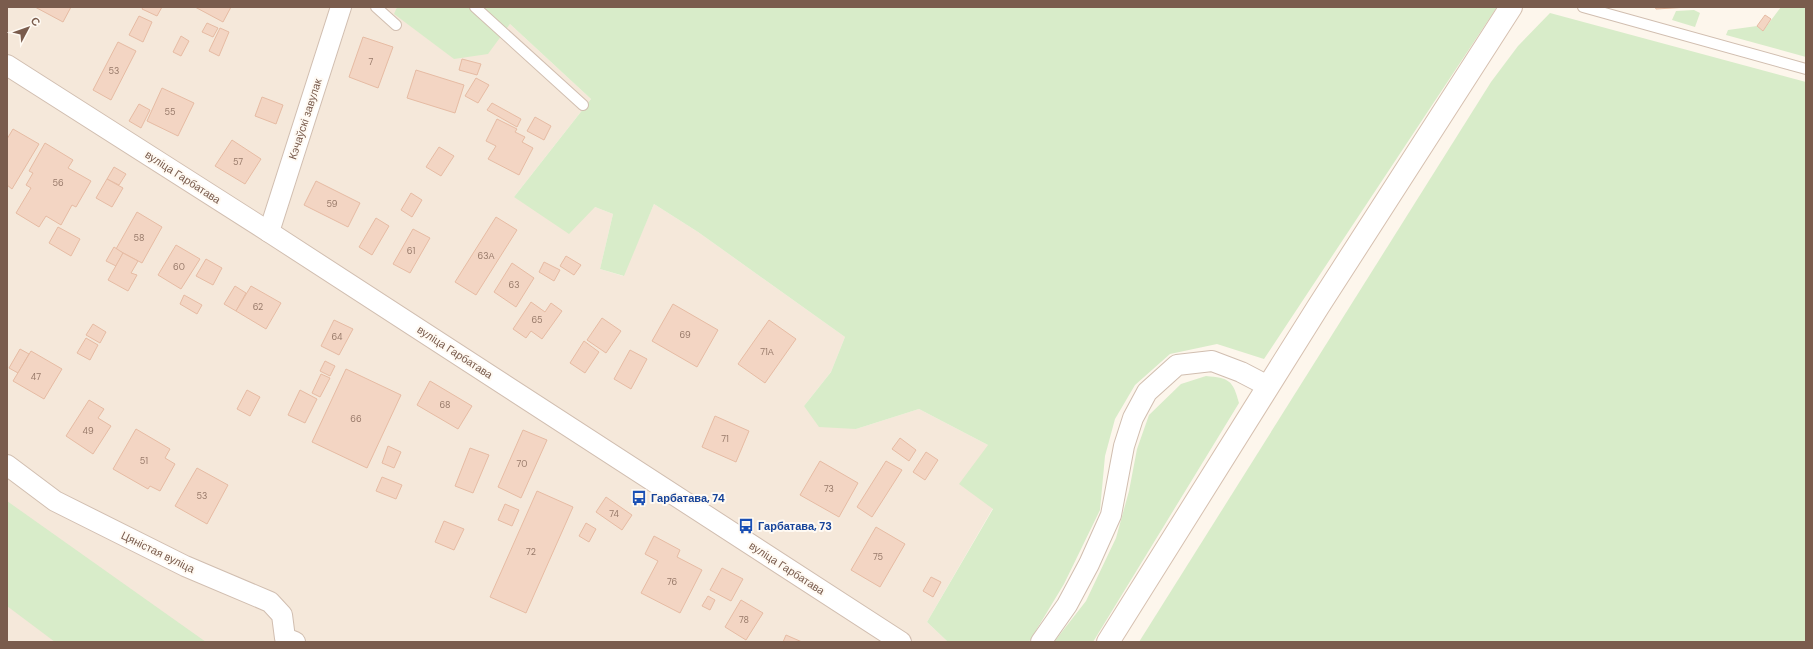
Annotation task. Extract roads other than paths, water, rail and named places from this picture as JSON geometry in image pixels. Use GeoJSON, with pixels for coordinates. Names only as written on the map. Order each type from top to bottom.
{"type":"FeatureCollection","features":[{"type":"Feature","properties":{"kind":"main road"},"geometry":{"type":"LineString","coordinates":[[1108,642],[1268,386],[1511,7]]}},
{"type":"Feature","properties":{"kind":"street","name":"Кэчаўскі завулак"},"geometry":{"type":"LineString","coordinates":[[269,232],[341,7]]}},
{"type":"Feature","properties":{"kind":"street","name":"вуліца Гарбатава"},"geometry":{"type":"LineString","coordinates":[[7,65],[269,232],[901,642]]}},
{"type":"Feature","properties":{"kind":"street"},"geometry":{"type":"LineString","coordinates":[[1041,642],[1067,605],[1089,564],[1111,515],[1124,446],[1133,418],[1147,392],[1178,365],[1212,360],[1241,372],[1268,386]]}},
{"type":"Feature","properties":{"kind":"street","name":"Цяністая вуліца"},"geometry":{"type":"LineString","coordinates":[[7,465],[55,501],[185,566],[270,602],[282,616],[285,638],[295,642]]}},
{"type":"Feature","properties":{"kind":"lane"},"geometry":{"type":"LineString","coordinates":[[376,7],[396,25]]}},
{"type":"Feature","properties":{"kind":"lane"},"geometry":{"type":"LineString","coordinates":[[475,7],[583,105]]}},
{"type":"Feature","properties":{"kind":"lane"},"geometry":{"type":"LineString","coordinates":[[1582,7],[1806,69]]}},
{"type":"Feature","properties":{"kind":"place","name":"Гарбатава, 74"},"geometry":{"type":"Point","coordinates":[639,498]}},
{"type":"Feature","properties":{"kind":"place","name":"Гарбатава, 73"},"geometry":{"type":"Point","coordinates":[746,526]}}]}
